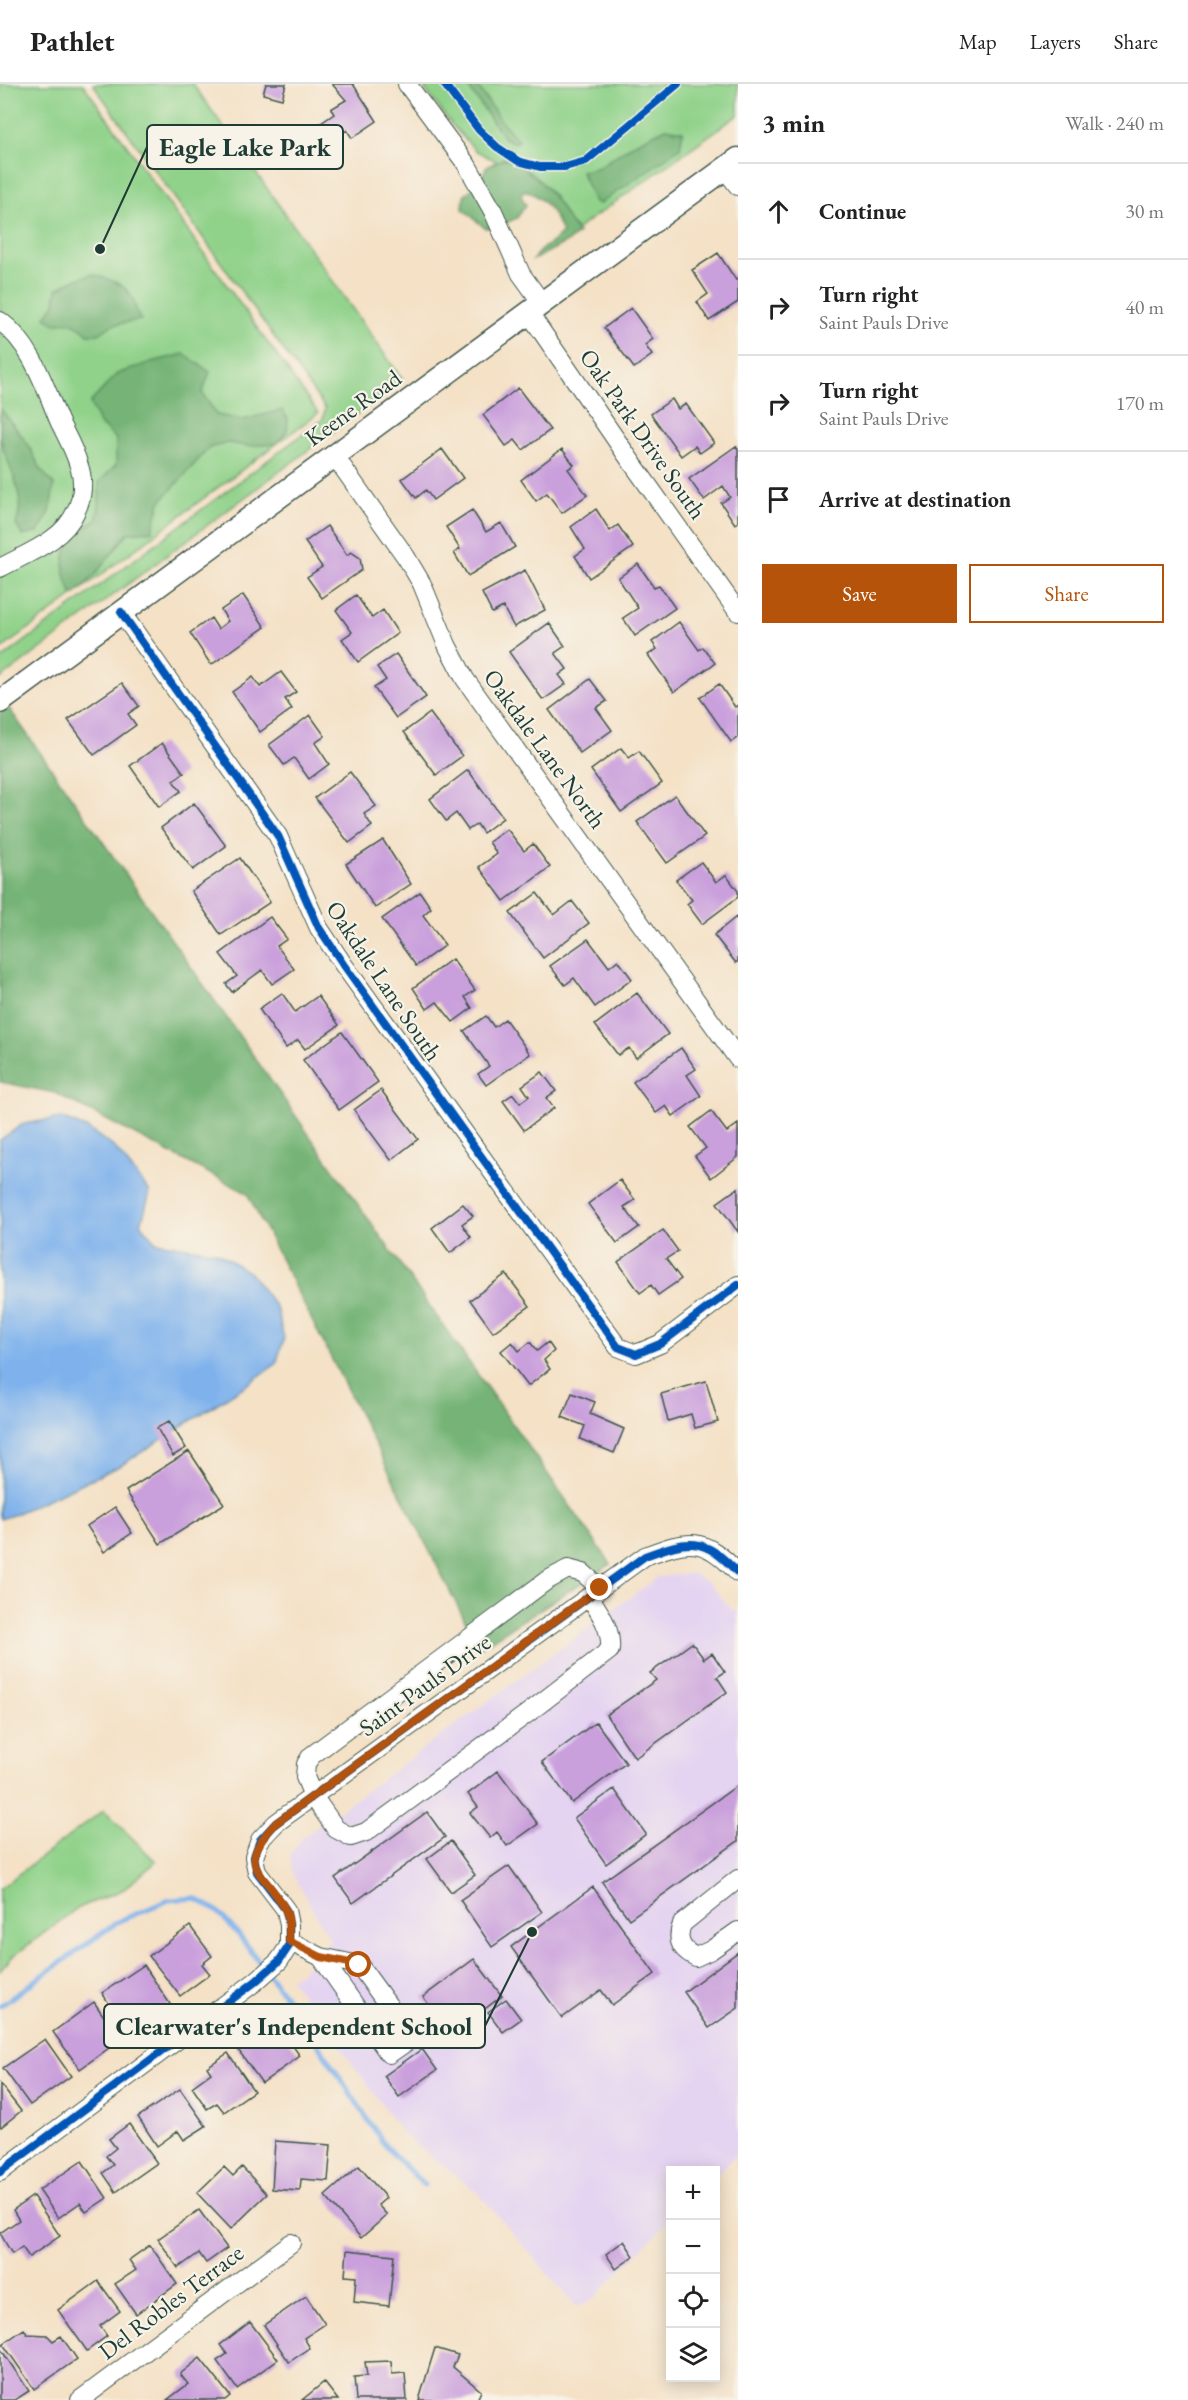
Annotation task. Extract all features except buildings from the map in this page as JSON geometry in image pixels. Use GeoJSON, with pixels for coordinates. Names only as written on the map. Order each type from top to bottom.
{"type":"FeatureCollection","features":[{"type":"Feature","properties":{"kind":"main road","name":"Keene Road"},"geometry":{"type":"LineString","coordinates":[[0,702],[535,308],[734,171]]}},
{"type":"Feature","properties":{"kind":"street","name":"Oak Park Drive South"},"geometry":{"type":"LineString","coordinates":[[407,84],[467,165],[493,211],[535,308],[738,612]]}},
{"type":"Feature","properties":{"kind":"street"},"geometry":{"type":"LineString","coordinates":[[0,321],[20,340],[32,359],[79,466],[83,487],[77,510],[64,530],[46,543],[0,568]]}},
{"type":"Feature","properties":{"kind":"street","name":"Oakdale Lane North"},"geometry":{"type":"LineString","coordinates":[[334,455],[417,575],[447,645],[465,678],[738,1059]]}},
{"type":"Feature","properties":{"kind":"street","name":"Oakdale Lane South"},"geometry":{"type":"LineString","coordinates":[[121,612],[278,836],[320,928],[344,964],[618,1347],[636,1354],[660,1344],[738,1285]]}},
{"type":"Feature","properties":{"kind":"street","name":"Saint Pauls Drive"},"geometry":{"type":"LineString","coordinates":[[289,1941],[286,1910],[257,1872],[254,1857],[260,1840],[276,1823],[645,1556],[676,1544],[698,1544],[716,1552],[738,1573]]}},
{"type":"Feature","properties":{"kind":"street"},"geometry":{"type":"LineString","coordinates":[[568,1569],[583,1573],[595,1592],[611,1639],[610,1650],[366,1832],[351,1837],[336,1829],[313,1796],[305,1777],[306,1764],[311,1756],[546,1581],[568,1569]]}},
{"type":"Feature","properties":{"kind":"street"},"geometry":{"type":"LineString","coordinates":[[738,1879],[682,1924],[679,1943],[685,1952],[696,1957],[711,1950],[738,1931]]}},
{"type":"Feature","properties":{"kind":"street"},"geometry":{"type":"LineString","coordinates":[[0,2172],[255,1983],[279,1962],[289,1946],[289,1941],[321,1957],[359,1965],[412,2038],[389,2055],[321,1957]]}},
{"type":"Feature","properties":{"kind":"street","name":"Del Robles Terrace"},"geometry":{"type":"LineString","coordinates":[[80,2400],[291,2242]]}},
{"type":"Feature","properties":{"kind":"shaded area"},"geometry":{"type":"Polygon","coordinates":[[[693,1573],[709,1583],[732,1610],[738,1611],[738,2153],[720,2172],[720,2166],[666,2166],[666,2224],[591,2301],[575,2306],[478,2193],[405,2136],[290,1979],[300,1973],[330,1940],[293,1874],[290,1855],[303,1837],[658,1577],[693,1573]]]}},
{"type":"Feature","properties":{"kind":"green space"},"geometry":{"type":"Polygon","coordinates":[[[0,84],[83,84],[318,413],[0,650],[0,84]]]}},
{"type":"Feature","properties":{"kind":"green space"},"geometry":{"type":"Polygon","coordinates":[[[93,84],[193,84],[403,380],[0,679],[0,660],[323,419],[325,408],[93,84]]]}},
{"type":"Feature","properties":{"kind":"green space"},"geometry":{"type":"Polygon","coordinates":[[[421,84],[738,84],[738,115],[570,234],[524,175],[476,151],[452,125],[421,84]]]}},
{"type":"Feature","properties":{"kind":"green space"},"geometry":{"type":"Polygon","coordinates":[[[466,84],[476,84],[502,122],[519,141],[514,143],[504,138],[466,84]]]}},
{"type":"Feature","properties":{"kind":"green space"},"geometry":{"type":"Polygon","coordinates":[[[666,128],[683,131],[680,148],[599,204],[594,201],[581,171],[597,168],[637,142],[666,128]]]}},
{"type":"Feature","properties":{"kind":"green space"},"geometry":{"type":"Polygon","coordinates":[[[504,158],[533,175],[549,190],[578,233],[569,241],[533,260],[562,233],[552,213],[538,197],[524,190],[521,196],[526,205],[517,218],[495,228],[485,228],[463,209],[464,195],[478,183],[486,167],[504,158]]]}},
{"type":"Feature","properties":{"kind":"green space"},"geometry":{"type":"Polygon","coordinates":[[[92,274],[115,282],[125,289],[133,299],[141,320],[112,325],[99,334],[88,334],[73,323],[55,324],[45,317],[55,304],[57,289],[71,281],[92,274]]]}},
{"type":"Feature","properties":{"kind":"green space"},"geometry":{"type":"Polygon","coordinates":[[[184,354],[210,372],[202,393],[217,415],[243,420],[282,410],[288,419],[287,431],[276,444],[248,446],[228,443],[209,448],[160,502],[152,531],[128,533],[94,576],[73,596],[65,573],[66,552],[76,535],[96,521],[99,506],[99,482],[116,465],[116,439],[99,423],[90,403],[117,374],[184,354]]]}},
{"type":"Feature","properties":{"kind":"green space"},"geometry":{"type":"Polygon","coordinates":[[[0,408],[27,443],[42,471],[54,485],[50,512],[38,532],[23,536],[16,525],[20,501],[18,490],[0,437],[0,408]]]}},
{"type":"Feature","properties":{"kind":"green space"},"geometry":{"type":"Polygon","coordinates":[[[8,707],[611,1564],[479,1648],[247,1193],[55,1093],[0,1082],[0,713],[8,707]]]}},
{"type":"Feature","properties":{"kind":"green space"},"geometry":{"type":"Polygon","coordinates":[[[104,1810],[156,1862],[124,1889],[76,1909],[11,1958],[0,1971],[0,1888],[104,1810]]]}},
{"type":"Feature","properties":{"kind":"water"},"geometry":{"type":"Polygon","coordinates":[[[61,1118],[88,1129],[115,1148],[150,1192],[141,1225],[156,1242],[217,1252],[250,1273],[276,1307],[284,1338],[276,1364],[120,1466],[0,1519],[0,1140],[23,1124],[61,1118]]]}},
{"type":"Feature","properties":{"kind":"waterway"},"geometry":{"type":"LineString","coordinates":[[0,2006],[119,1921],[169,1900],[195,1898],[217,1911],[238,1934],[296,2011],[386,2147],[424,2185]]}},
{"type":"Feature","properties":{"kind":"cycle path"},"geometry":{"type":"LineString","coordinates":[[444,84],[479,130],[497,147],[518,161],[540,167],[565,167],[586,161],[678,84]]}},
{"type":"Feature","properties":{"kind":"cycle path"},"geometry":{"type":"LineString","coordinates":[[121,612],[278,836],[319,928],[343,964],[618,1347],[636,1354],[660,1344],[738,1285]]}},
{"type":"Feature","properties":{"kind":"cycle path"},"geometry":{"type":"LineString","coordinates":[[0,2172],[255,1982],[279,1961],[289,1946],[286,1910],[257,1872],[254,1857],[260,1840],[276,1823],[645,1556],[674,1546],[695,1544],[715,1552],[738,1573]]}},
{"type":"Feature","properties":{"kind":"place","name":"Eagle Lake Park"},"geometry":{"type":"Point","coordinates":[100,249]}},
{"type":"Feature","properties":{"kind":"place","name":"Clearwater's Independent School"},"geometry":{"type":"Point","coordinates":[532,1932]}},
{"type":"Feature","properties":{"kind":"route"},"geometry":{"type":"LineString","coordinates":[[359,1965],[321,1957],[289,1941],[286,1910],[257,1872],[254,1857],[260,1840],[276,1823],[600,1588]]}}]}
